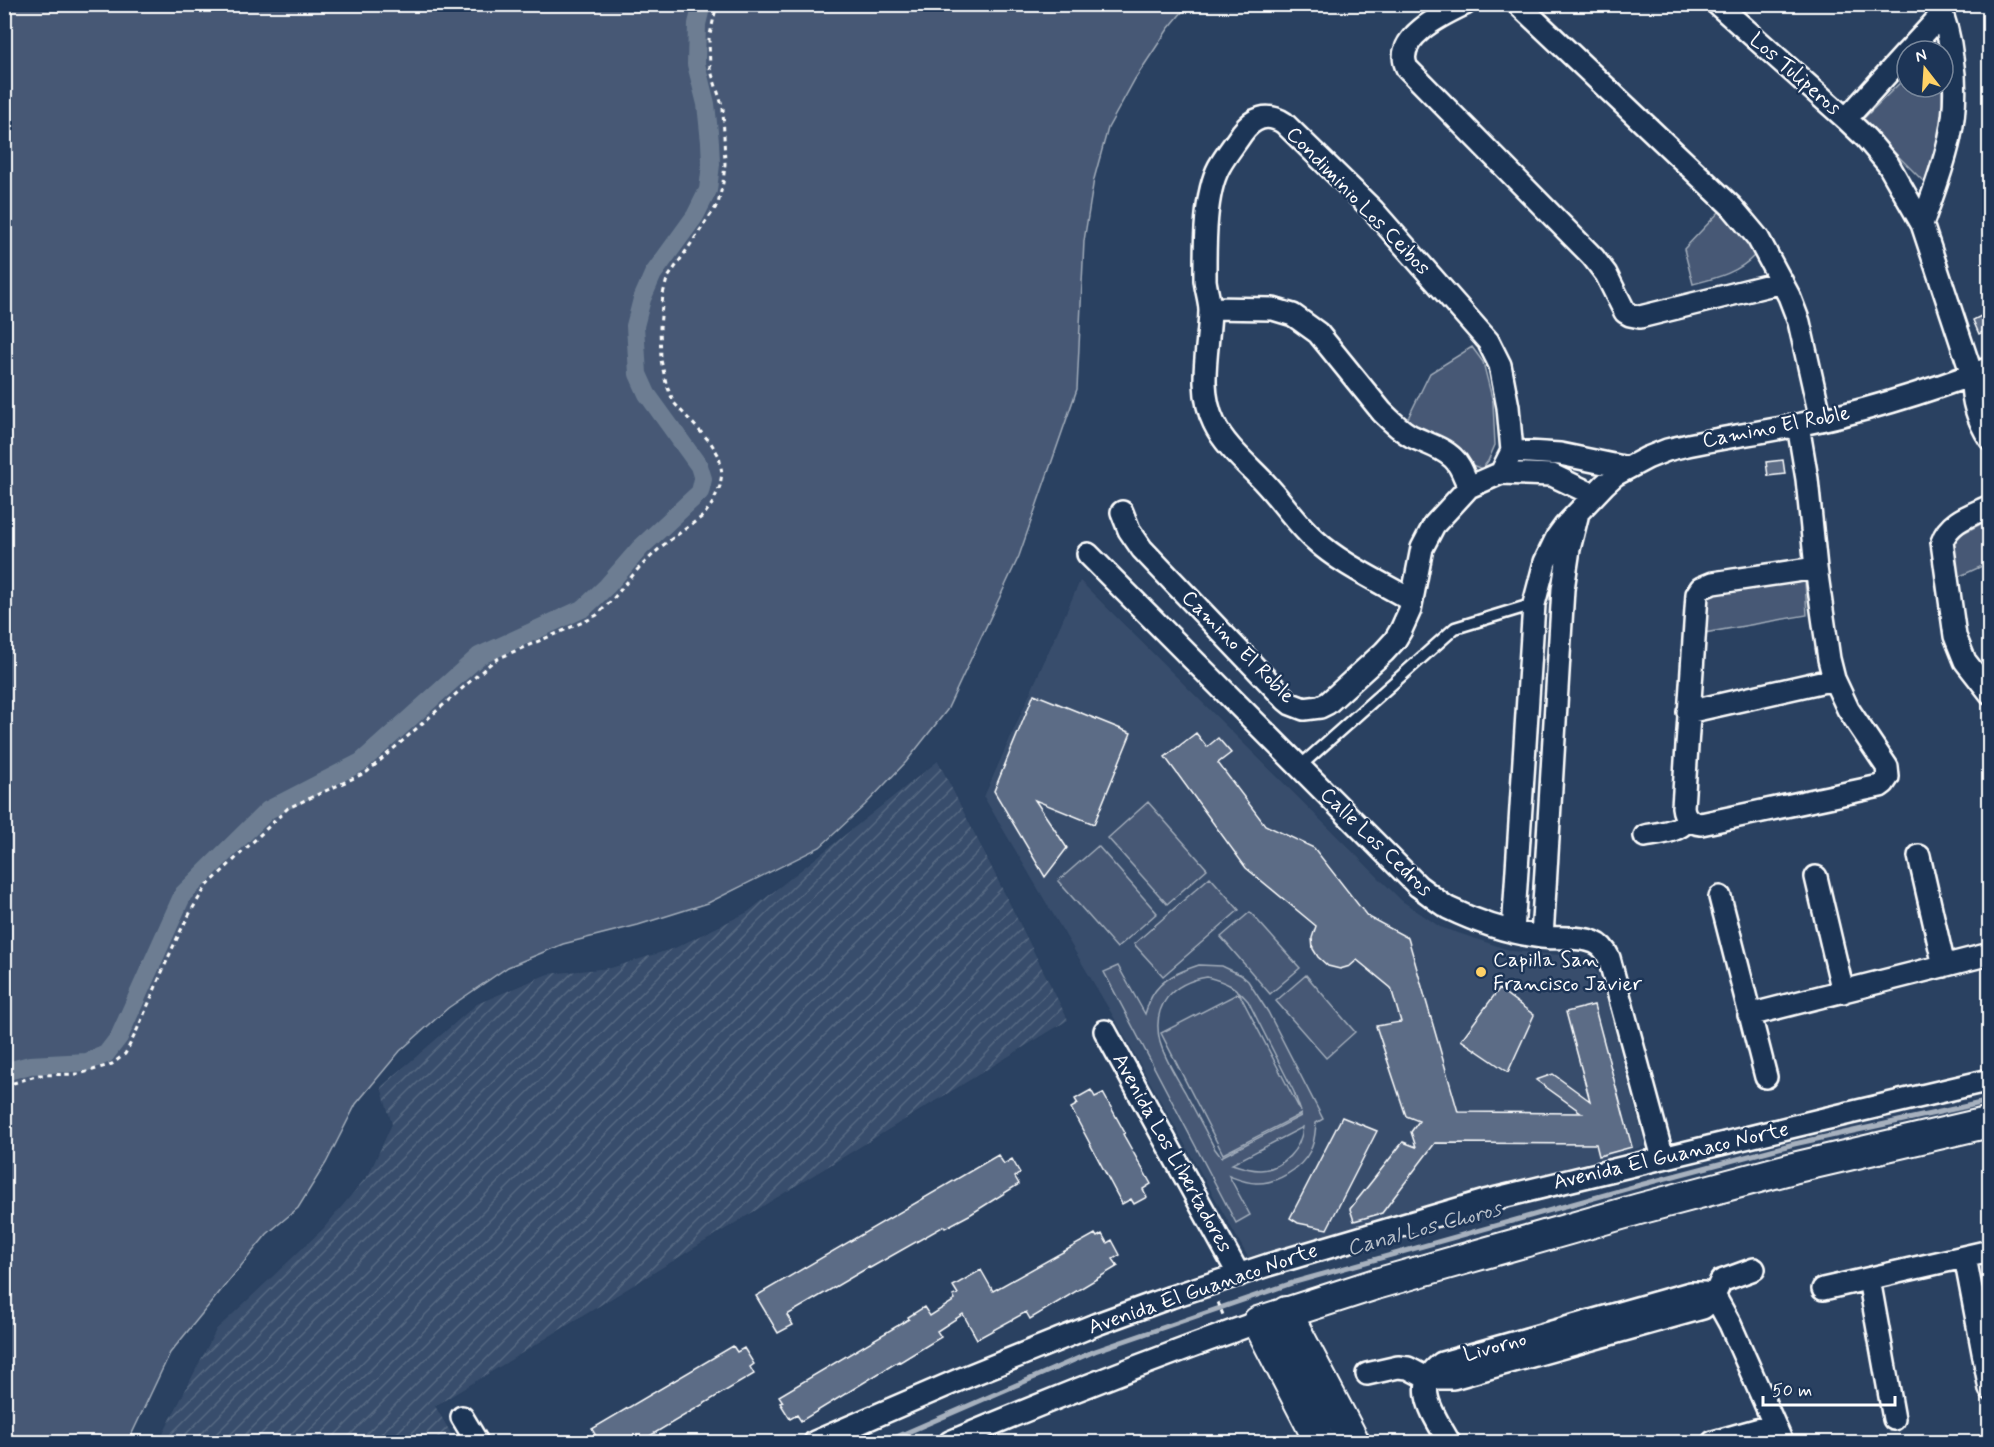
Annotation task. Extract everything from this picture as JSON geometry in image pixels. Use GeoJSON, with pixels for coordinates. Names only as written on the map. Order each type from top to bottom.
{"type":"FeatureCollection","features":[{"type":"Feature","properties":{"kind":"street"},"geometry":{"type":"LineString","coordinates":[[1465,4],[1441,16],[1421,30],[1405,49],[1403,59],[1407,68],[1593,257],[1606,274],[1625,312],[1640,317],[1782,282]]}},
{"type":"Feature","properties":{"kind":"street"},"geometry":{"type":"LineString","coordinates":[[1518,4],[1732,207],[1758,238],[1782,282],[1798,322],[1821,420]]}},
{"type":"Feature","properties":{"kind":"street","name":"Los Tuliperos"},"geometry":{"type":"LineString","coordinates":[[1718,4],[1730,18],[1846,119],[1872,144],[1888,164],[1922,224],[1981,371]]}},
{"type":"Feature","properties":{"kind":"street"},"geometry":{"type":"LineString","coordinates":[[1922,224],[1946,157],[1954,121],[1954,69],[1948,33],[1940,9]]}},
{"type":"Feature","properties":{"kind":"street","name":"Los Tuliperos"},"geometry":{"type":"LineString","coordinates":[[1918,39],[1940,9]]}},
{"type":"Feature","properties":{"kind":"street","name":"Los Tuliperos"},"geometry":{"type":"LineString","coordinates":[[1846,119],[1895,66]]}},
{"type":"Feature","properties":{"kind":"street","name":"Condiminio Los Ceibos"},"geometry":{"type":"LineString","coordinates":[[1411,600],[1337,557],[1315,541],[1221,436],[1210,414],[1205,391],[1210,308],[1205,280],[1208,203],[1219,167],[1248,124],[1259,118],[1271,117],[1284,123],[1373,210],[1488,341],[1500,364],[1505,386],[1512,451]]}},
{"type":"Feature","properties":{"kind":"street"},"geometry":{"type":"LineString","coordinates":[[1210,308],[1273,309],[1302,320],[1318,333],[1392,422],[1411,435],[1453,457],[1469,487]]}},
{"type":"Feature","properties":{"kind":"street"},"geometry":{"type":"LineString","coordinates":[[1981,371],[1984,393],[1989,405]]}},
{"type":"Feature","properties":{"kind":"street"},"geometry":{"type":"LineString","coordinates":[[1981,371],[1972,393],[1975,408],[1989,439]]}},
{"type":"Feature","properties":{"kind":"street","name":"Camino El Roble"},"geometry":{"type":"LineString","coordinates":[[1513,932],[1536,594],[1550,550],[1565,526],[1615,476],[1666,450],[1821,420],[1902,399],[1981,371]]}},
{"type":"Feature","properties":{"kind":"street"},"geometry":{"type":"LineString","coordinates":[[1688,820],[1701,824],[1884,783],[1888,777],[1887,767],[1848,709],[1834,679],[1816,568],[1807,479],[1798,425]]}},
{"type":"Feature","properties":{"kind":"street"},"geometry":{"type":"LineString","coordinates":[[1501,473],[1512,451],[1560,453],[1628,468]]}},
{"type":"Feature","properties":{"kind":"street"},"geometry":{"type":"LineString","coordinates":[[1411,600],[1422,548],[1434,525],[1469,487],[1501,473],[1552,475],[1594,495]]}},
{"type":"Feature","properties":{"kind":"street"},"geometry":{"type":"LineString","coordinates":[[1989,506],[1948,528],[1942,542],[1955,636],[1965,661],[1989,693]]}},
{"type":"Feature","properties":{"kind":"street","name":"Camino El Roble"},"geometry":{"type":"LineString","coordinates":[[1122,512],[1129,530],[1142,549],[1286,700],[1297,707],[1312,709],[1328,703],[1384,652],[1407,620],[1411,600]]}},
{"type":"Feature","properties":{"kind":"street","name":"Camino El Roble"},"geometry":{"type":"LineString","coordinates":[[1542,937],[1563,589],[1569,549],[1579,513]]}},
{"type":"Feature","properties":{"kind":"street","name":"Calle Los Cedros"},"geometry":{"type":"LineString","coordinates":[[1088,554],[1418,886],[1447,907],[1480,921],[1513,932],[1542,937],[1586,940],[1606,950],[1663,1158]]}},
{"type":"Feature","properties":{"kind":"street"},"geometry":{"type":"LineString","coordinates":[[1688,820],[1683,807],[1688,712],[1695,600],[1701,588],[1713,583],[1816,568]]}},
{"type":"Feature","properties":{"kind":"street"},"geometry":{"type":"LineString","coordinates":[[1536,594],[1545,592],[1551,594],[1563,589]]}},
{"type":"Feature","properties":{"kind":"street"},"geometry":{"type":"LineString","coordinates":[[1688,712],[1834,679]]}},
{"type":"Feature","properties":{"kind":"street"},"geometry":{"type":"LineString","coordinates":[[1646,836],[1671,832],[1688,820]]}},
{"type":"Feature","properties":{"kind":"street"},"geometry":{"type":"LineString","coordinates":[[1919,856],[1944,966]]}},
{"type":"Feature","properties":{"kind":"street"},"geometry":{"type":"LineString","coordinates":[[1816,877],[1843,992]]}},
{"type":"Feature","properties":{"kind":"street"},"geometry":{"type":"LineString","coordinates":[[1720,897],[1766,1077]]}},
{"type":"Feature","properties":{"kind":"street"},"geometry":{"type":"LineString","coordinates":[[1749,1015],[1989,954]]}},
{"type":"Feature","properties":{"kind":"street","name":"Avenida Los Libertadores"},"geometry":{"type":"LineString","coordinates":[[1105,1031],[1239,1275]]}},
{"type":"Feature","properties":{"kind":"street","name":"Avenida El Guanaco Norte"},"geometry":{"type":"LineString","coordinates":[[815,1443],[961,1379],[1097,1324],[1239,1275],[1485,1202],[1989,1080]]}},
{"type":"Feature","properties":{"kind":"street","name":"Avenida El Guanaco Norte"},"geometry":{"type":"LineString","coordinates":[[950,1443],[1135,1368],[1258,1322],[1376,1284],[1793,1168],[1989,1122]]}},
{"type":"Feature","properties":{"kind":"street"},"geometry":{"type":"LineString","coordinates":[[1823,1289],[1989,1251]]}},
{"type":"Feature","properties":{"kind":"street"},"geometry":{"type":"LineString","coordinates":[[1965,1257],[1989,1389]]}},
{"type":"Feature","properties":{"kind":"street","name":"Livorno"},"geometry":{"type":"LineString","coordinates":[[1367,1374],[1398,1367],[1408,1368],[1427,1378],[1454,1378],[1572,1336],[1698,1310],[1708,1305],[1724,1279],[1754,1269]]}},
{"type":"Feature","properties":{"kind":"street"},"geometry":{"type":"LineString","coordinates":[[1869,1279],[1894,1419]]}},
{"type":"Feature","properties":{"kind":"street"},"geometry":{"type":"LineString","coordinates":[[1713,1443],[1778,1434],[1730,1324],[1714,1295]]}},
{"type":"Feature","properties":{"kind":"street"},"geometry":{"type":"LineString","coordinates":[[1286,1312],[1354,1443]]}},
{"type":"Feature","properties":{"kind":"street"},"geometry":{"type":"LineString","coordinates":[[1258,1322],[1320,1443]]}},
{"type":"Feature","properties":{"kind":"street"},"geometry":{"type":"LineString","coordinates":[[1427,1378],[1426,1388],[1429,1402],[1449,1443]]}},
{"type":"Feature","properties":{"kind":"street"},"geometry":{"type":"LineString","coordinates":[[462,1417],[477,1443]]}},
{"type":"Feature","properties":{"kind":"lane"},"geometry":{"type":"LineString","coordinates":[[1299,766],[1455,628],[1466,623],[1496,617],[1536,594]]}},
{"type":"Feature","properties":{"kind":"path"},"geometry":{"type":"LineString","coordinates":[[4,1086],[39,1075],[79,1074],[112,1064],[125,1054],[179,937],[207,886],[279,815],[304,800],[367,772],[499,658],[588,621],[612,600],[638,569],[662,546],[703,516],[712,504],[722,473],[719,456],[711,443],[675,403],[666,383],[661,360],[660,327],[667,279],[717,204],[723,183],[723,108],[710,68],[709,49],[717,4]]}},
{"type":"Feature","properties":{"kind":"path"},"geometry":{"type":"LineString","coordinates":[[1216,1295],[1224,1318]]}},
{"type":"Feature","properties":{"kind":"shaded area"},"geometry":{"type":"Polygon","coordinates":[[[5,4],[1188,5],[1168,29],[1135,79],[1108,128],[1094,179],[1084,241],[1077,389],[1019,556],[947,710],[906,762],[820,847],[708,903],[638,925],[563,944],[508,967],[448,1008],[400,1051],[356,1104],[326,1163],[298,1208],[267,1234],[170,1353],[128,1442],[5,1442],[5,4]]]}},
{"type":"Feature","properties":{"kind":"shaded area"},"geometry":{"type":"Polygon","coordinates":[[[1895,88],[1895,99],[1942,99],[1943,132],[1924,182],[1862,120],[1895,88]]]}},
{"type":"Feature","properties":{"kind":"shaded area"},"geometry":{"type":"Polygon","coordinates":[[[1721,210],[1743,232],[1755,255],[1734,271],[1693,284],[1684,249],[1721,210]]]}},
{"type":"Feature","properties":{"kind":"shaded area"},"geometry":{"type":"Polygon","coordinates":[[[1472,347],[1483,362],[1493,402],[1495,445],[1482,469],[1472,465],[1459,448],[1413,427],[1408,418],[1430,373],[1472,347]]]}},
{"type":"Feature","properties":{"kind":"shaded area"},"geometry":{"type":"Polygon","coordinates":[[[1989,520],[1989,563],[1958,577],[1952,545],[1963,533],[1989,520]]]}},
{"type":"Feature","properties":{"kind":"shaded area"},"geometry":{"type":"Polygon","coordinates":[[[1080,581],[1402,901],[1440,927],[1512,951],[1572,956],[1592,964],[1601,980],[1645,1146],[1248,1257],[1112,1014],[984,797],[1080,581]]]}},
{"type":"Feature","properties":{"kind":"shaded area"},"geometry":{"type":"Polygon","coordinates":[[[1805,581],[1807,615],[1704,633],[1702,601],[1719,590],[1805,581]]]}},
{"type":"Feature","properties":{"kind":"shaded area"},"geometry":{"type":"Polygon","coordinates":[[[938,761],[1068,1020],[435,1406],[456,1442],[159,1442],[216,1330],[323,1229],[369,1174],[392,1124],[381,1087],[477,1004],[548,974],[611,968],[675,948],[748,912],[938,761]]]}},
{"type":"Feature","properties":{"kind":"shaded area"},"geometry":{"type":"Polygon","coordinates":[[[1148,802],[1207,869],[1167,904],[1108,838],[1148,802]]]}},
{"type":"Feature","properties":{"kind":"shaded area"},"geometry":{"type":"Polygon","coordinates":[[[1098,846],[1157,913],[1117,948],[1058,881],[1098,846]]]}},
{"type":"Feature","properties":{"kind":"shaded area"},"geometry":{"type":"Polygon","coordinates":[[[1210,877],[1239,910],[1163,976],[1134,944],[1210,877]]]}},
{"type":"Feature","properties":{"kind":"shaded area"},"geometry":{"type":"Polygon","coordinates":[[[1250,912],[1300,968],[1270,994],[1221,937],[1250,912]]]}},
{"type":"Feature","properties":{"kind":"shaded area"},"geometry":{"type":"Polygon","coordinates":[[[1199,965],[1222,966],[1248,981],[1268,1012],[1323,1119],[1316,1123],[1313,1144],[1306,1158],[1287,1174],[1264,1183],[1245,1182],[1229,1176],[1250,1215],[1236,1223],[1104,972],[1118,966],[1145,1014],[1151,998],[1161,984],[1172,976],[1199,965]],[[1207,977],[1184,984],[1174,990],[1162,1007],[1158,1029],[1162,1049],[1168,1062],[1221,1157],[1301,1114],[1223,1154],[1161,1033],[1239,993],[1301,1112],[1294,1092],[1248,1001],[1239,992],[1230,985],[1207,977]],[[1303,1127],[1232,1164],[1256,1170],[1276,1166],[1295,1150],[1303,1127]]]}},
{"type":"Feature","properties":{"kind":"shaded area"},"geometry":{"type":"Polygon","coordinates":[[[1306,975],[1355,1032],[1326,1058],[1276,1001],[1306,975]]]}},
{"type":"Feature","properties":{"kind":"building"},"geometry":{"type":"Polygon","coordinates":[[[1989,312],[1989,329],[1979,334],[1973,320],[1989,312]]]}},
{"type":"Feature","properties":{"kind":"building"},"geometry":{"type":"Polygon","coordinates":[[[1783,460],[1785,474],[1768,476],[1766,462],[1783,460]]]}},
{"type":"Feature","properties":{"kind":"building"},"geometry":{"type":"Polygon","coordinates":[[[1034,694],[1131,733],[1094,824],[1035,800],[1067,848],[1045,877],[994,791],[1034,694]]]}},
{"type":"Feature","properties":{"kind":"building"},"geometry":{"type":"Polygon","coordinates":[[[1196,733],[1207,747],[1218,738],[1231,753],[1218,763],[1265,825],[1314,848],[1367,916],[1408,938],[1458,1112],[1582,1113],[1536,1080],[1553,1074],[1590,1101],[1566,1012],[1594,1005],[1632,1147],[1599,1156],[1596,1144],[1435,1143],[1382,1213],[1354,1221],[1350,1209],[1403,1142],[1416,1147],[1411,1132],[1419,1121],[1406,1116],[1376,1026],[1401,1022],[1391,988],[1357,960],[1350,966],[1340,969],[1328,966],[1313,949],[1312,938],[1316,926],[1246,868],[1165,757],[1196,733]]]}},
{"type":"Feature","properties":{"kind":"building"},"geometry":{"type":"Polygon","coordinates":[[[1499,989],[1534,1015],[1508,1072],[1461,1040],[1499,989]]]}},
{"type":"Feature","properties":{"kind":"building"},"geometry":{"type":"Polygon","coordinates":[[[1091,1090],[1095,1097],[1103,1093],[1151,1184],[1143,1189],[1147,1197],[1134,1204],[1131,1199],[1122,1204],[1071,1108],[1078,1104],[1075,1099],[1091,1090]]]}},
{"type":"Feature","properties":{"kind":"building"},"geometry":{"type":"Polygon","coordinates":[[[1342,1117],[1377,1131],[1327,1229],[1298,1223],[1290,1218],[1342,1117]]]}},
{"type":"Feature","properties":{"kind":"building"},"geometry":{"type":"Polygon","coordinates":[[[998,1155],[1004,1164],[1012,1159],[1020,1173],[1015,1177],[1019,1184],[971,1214],[945,1228],[944,1226],[869,1267],[787,1315],[793,1325],[778,1333],[756,1296],[998,1155]]]}},
{"type":"Feature","properties":{"kind":"building"},"geometry":{"type":"Polygon","coordinates":[[[1095,1234],[1097,1237],[1102,1234],[1107,1243],[1112,1240],[1120,1255],[1113,1259],[1118,1266],[1030,1319],[1026,1312],[977,1339],[963,1314],[937,1331],[941,1337],[801,1421],[797,1415],[790,1419],[780,1403],[783,1402],[779,1396],[909,1319],[908,1317],[924,1307],[930,1316],[955,1300],[953,1296],[958,1294],[953,1286],[981,1270],[993,1291],[1095,1234]]]}},
{"type":"Feature","properties":{"kind":"building"},"geometry":{"type":"Polygon","coordinates":[[[733,1346],[737,1352],[744,1348],[754,1364],[750,1367],[754,1374],[638,1443],[600,1443],[592,1429],[733,1346]]]}},
{"type":"Feature","properties":{"kind":"waterway"},"geometry":{"type":"LineString","coordinates":[[4,1072],[30,1065],[87,1062],[106,1054],[119,1037],[183,894],[268,810],[361,762],[479,656],[584,608],[607,586],[640,548],[700,492],[703,479],[699,466],[647,394],[638,374],[635,326],[642,299],[653,274],[695,216],[708,190],[711,164],[710,142],[706,104],[696,64],[697,24],[702,4]]}},
{"type":"Feature","properties":{"kind":"waterway","name":"Canal Los Choros"},"geometry":{"type":"LineString","coordinates":[[885,1442],[1095,1351],[1295,1282],[1794,1144],[1990,1101]]}},
{"type":"Feature","properties":{"kind":"place","name":"Capilla San Francisco Javier"},"geometry":{"type":"Point","coordinates":[1481,972]}}]}
